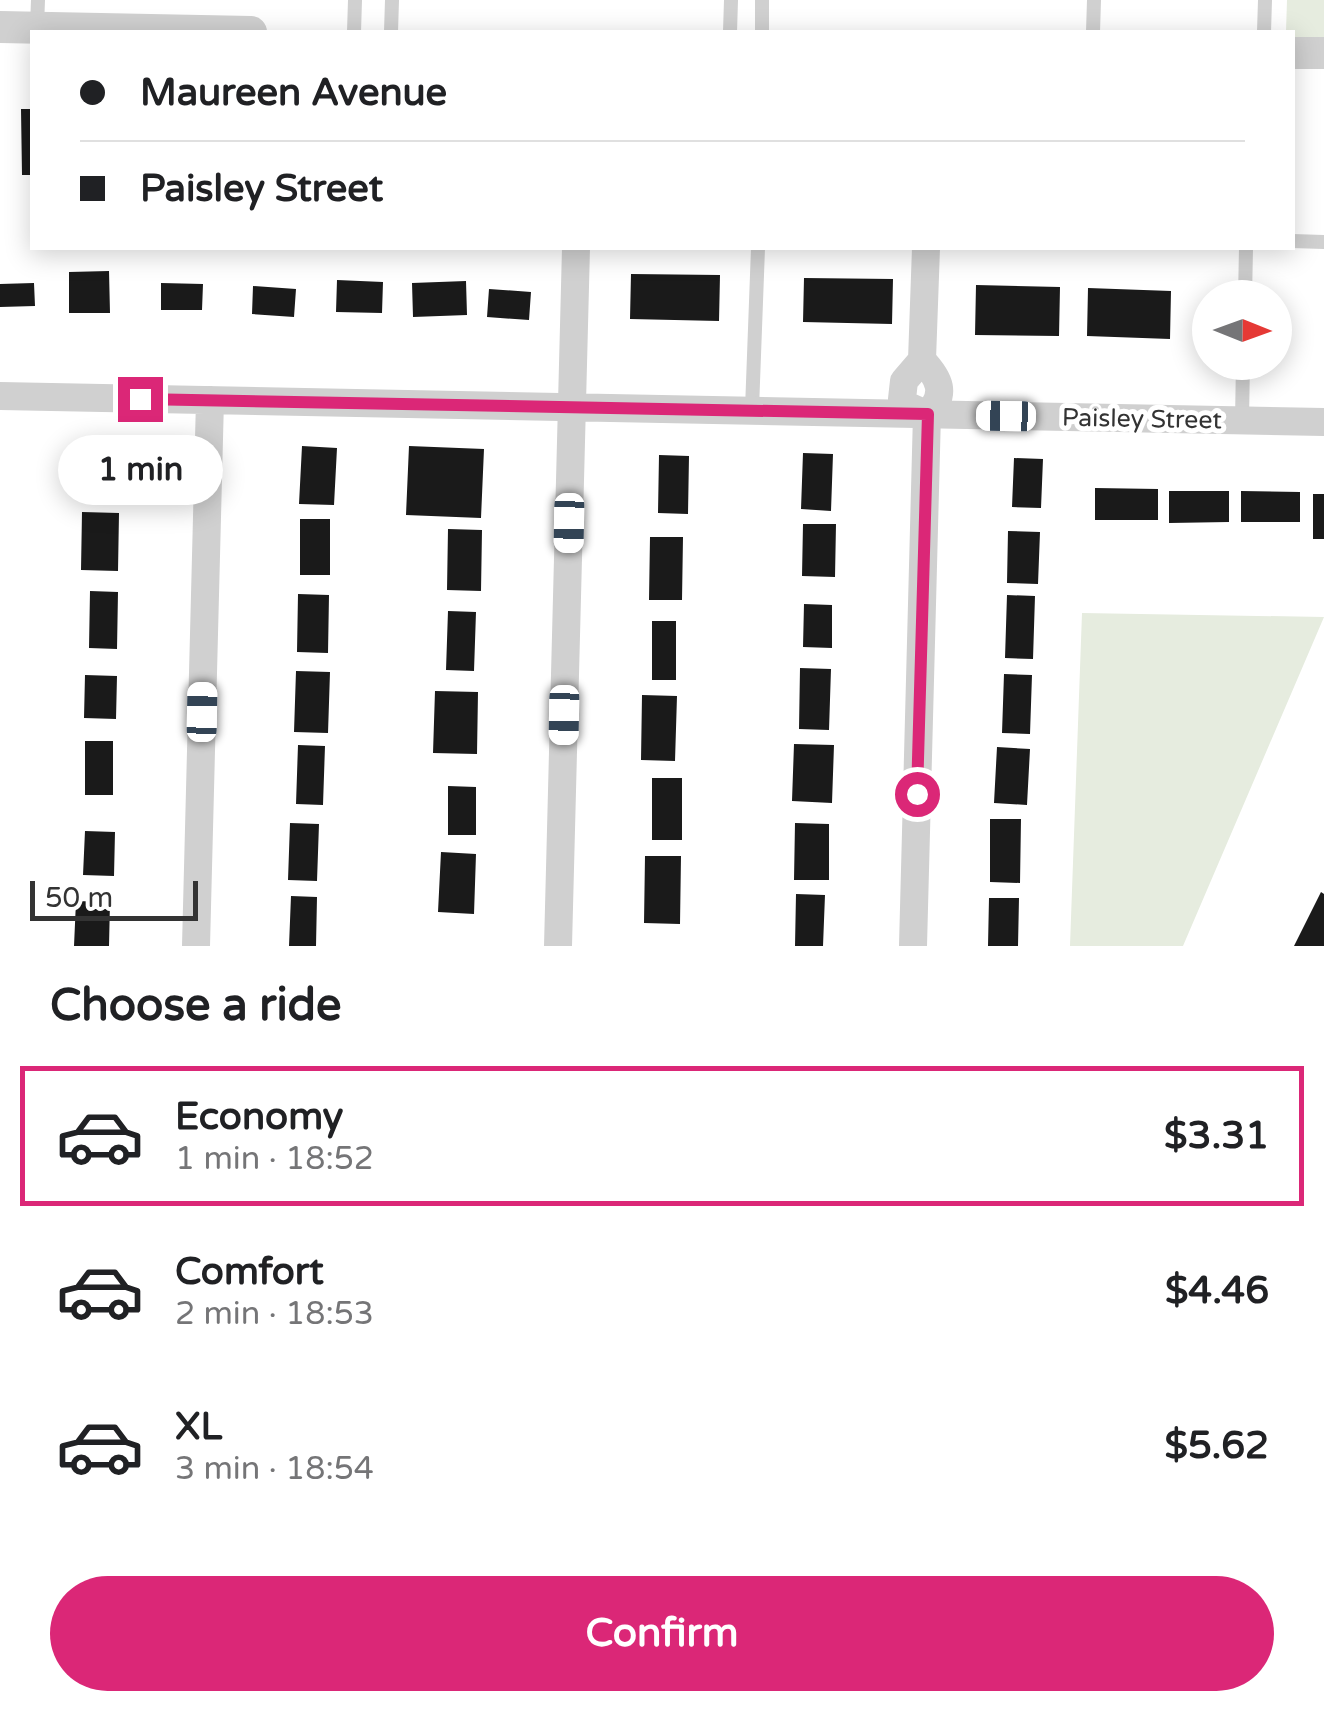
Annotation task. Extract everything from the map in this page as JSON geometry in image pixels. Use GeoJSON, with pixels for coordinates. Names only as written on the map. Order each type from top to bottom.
{"type":"FeatureCollection","features":[{"type":"Feature","properties":{"kind":"street"},"geometry":{"type":"LineString","coordinates":[[0,27],[38,14],[227,30]]}},
{"type":"Feature","properties":{"kind":"street"},"geometry":{"type":"LineString","coordinates":[[1295,52],[1324,53]]}},
{"type":"Feature","properties":{"kind":"street"},"geometry":{"type":"LineString","coordinates":[[558,946],[576,250]]}},
{"type":"Feature","properties":{"kind":"street"},"geometry":{"type":"LineString","coordinates":[[913,946],[928,414],[936,405],[941,388],[937,376],[922,360],[926,250]]}},
{"type":"Feature","properties":{"kind":"street","name":"Paisley Street"},"geometry":{"type":"LineString","coordinates":[[0,396],[1324,422]]}},
{"type":"Feature","properties":{"kind":"street"},"geometry":{"type":"LineString","coordinates":[[196,946],[210,400]]}},
{"type":"Feature","properties":{"kind":"lane"},"geometry":{"type":"LineString","coordinates":[[354,30],[355,0]]}},
{"type":"Feature","properties":{"kind":"lane"},"geometry":{"type":"LineString","coordinates":[[391,30],[392,0]]}},
{"type":"Feature","properties":{"kind":"lane"},"geometry":{"type":"LineString","coordinates":[[730,30],[731,0]]}},
{"type":"Feature","properties":{"kind":"lane"},"geometry":{"type":"LineString","coordinates":[[762,0],[762,30]]}},
{"type":"Feature","properties":{"kind":"lane"},"geometry":{"type":"LineString","coordinates":[[1093,30],[1094,0]]}},
{"type":"Feature","properties":{"kind":"lane"},"geometry":{"type":"LineString","coordinates":[[1264,30],[1265,0]]}},
{"type":"Feature","properties":{"kind":"lane"},"geometry":{"type":"LineString","coordinates":[[1295,241],[1324,242]]}},
{"type":"Feature","properties":{"kind":"lane"},"geometry":{"type":"LineString","coordinates":[[752,409],[758,250]]}},
{"type":"Feature","properties":{"kind":"lane"},"geometry":{"type":"LineString","coordinates":[[1245,280],[1246,250]]}},
{"type":"Feature","properties":{"kind":"lane"},"geometry":{"type":"LineString","coordinates":[[1242,420],[1243,380]]}},
{"type":"Feature","properties":{"kind":"shaded area"},"geometry":{"type":"Polygon","coordinates":[[[1287,0],[1324,0],[1324,53],[1295,53],[1295,30],[1286,30],[1287,0]]]}},
{"type":"Feature","properties":{"kind":"shaded area"},"geometry":{"type":"Polygon","coordinates":[[[1082,613],[1324,617],[1183,946],[1070,946],[1082,613]]]}},
{"type":"Feature","properties":{"kind":"building"},"geometry":{"type":"Polygon","coordinates":[[[21,109],[30,109],[30,175],[22,175],[21,109]]]}},
{"type":"Feature","properties":{"kind":"building"},"geometry":{"type":"Polygon","coordinates":[[[109,271],[110,313],[69,313],[69,272],[109,271]]]}},
{"type":"Feature","properties":{"kind":"building"},"geometry":{"type":"Polygon","coordinates":[[[631,274],[720,275],[719,321],[630,319],[631,274]]]}},
{"type":"Feature","properties":{"kind":"building"},"geometry":{"type":"Polygon","coordinates":[[[804,278],[893,279],[892,324],[803,322],[804,278]]]}},
{"type":"Feature","properties":{"kind":"building"},"geometry":{"type":"Polygon","coordinates":[[[337,280],[383,282],[382,313],[336,312],[337,280]]]}},
{"type":"Feature","properties":{"kind":"building"},"geometry":{"type":"Polygon","coordinates":[[[466,281],[467,315],[413,317],[412,283],[466,281]]]}},
{"type":"Feature","properties":{"kind":"building"},"geometry":{"type":"Polygon","coordinates":[[[34,283],[35,306],[0,307],[0,284],[34,283]]]}},
{"type":"Feature","properties":{"kind":"building"},"geometry":{"type":"Polygon","coordinates":[[[161,283],[203,284],[202,310],[161,310],[161,283]]]}},
{"type":"Feature","properties":{"kind":"building"},"geometry":{"type":"Polygon","coordinates":[[[976,285],[1060,287],[1059,336],[975,335],[976,285]]]}},
{"type":"Feature","properties":{"kind":"building"},"geometry":{"type":"Polygon","coordinates":[[[253,286],[296,289],[294,317],[252,314],[253,286]]]}},
{"type":"Feature","properties":{"kind":"building"},"geometry":{"type":"Polygon","coordinates":[[[1088,288],[1171,291],[1170,339],[1087,336],[1088,288]]]}},
{"type":"Feature","properties":{"kind":"building"},"geometry":{"type":"Polygon","coordinates":[[[489,289],[531,292],[529,320],[487,317],[489,289]]]}},
{"type":"Feature","properties":{"kind":"building"},"geometry":{"type":"Polygon","coordinates":[[[91,441],[125,442],[124,493],[90,493],[91,441]]]}},
{"type":"Feature","properties":{"kind":"building"},"geometry":{"type":"Polygon","coordinates":[[[302,446],[337,448],[334,505],[299,504],[302,446]]]}},
{"type":"Feature","properties":{"kind":"building"},"geometry":{"type":"Polygon","coordinates":[[[409,446],[484,449],[481,518],[406,515],[409,446]]]}},
{"type":"Feature","properties":{"kind":"building"},"geometry":{"type":"Polygon","coordinates":[[[803,453],[833,454],[831,511],[801,509],[803,453]]]}},
{"type":"Feature","properties":{"kind":"building"},"geometry":{"type":"Polygon","coordinates":[[[659,455],[689,456],[688,514],[658,513],[659,455]]]}},
{"type":"Feature","properties":{"kind":"building"},"geometry":{"type":"Polygon","coordinates":[[[1014,458],[1043,459],[1041,508],[1012,507],[1014,458]]]}},
{"type":"Feature","properties":{"kind":"building"},"geometry":{"type":"Polygon","coordinates":[[[1095,488],[1158,489],[1158,520],[1095,520],[1095,488]]]}},
{"type":"Feature","properties":{"kind":"building"},"geometry":{"type":"Polygon","coordinates":[[[1169,491],[1229,491],[1229,522],[1169,523],[1169,491]]]}},
{"type":"Feature","properties":{"kind":"building"},"geometry":{"type":"Polygon","coordinates":[[[1241,491],[1300,492],[1300,522],[1241,522],[1241,491]]]}},
{"type":"Feature","properties":{"kind":"building"},"geometry":{"type":"Polygon","coordinates":[[[1313,494],[1324,494],[1324,539],[1313,539],[1313,494]]]}},
{"type":"Feature","properties":{"kind":"building"},"geometry":{"type":"Polygon","coordinates":[[[82,512],[119,513],[118,571],[81,570],[82,512]]]}},
{"type":"Feature","properties":{"kind":"building"},"geometry":{"type":"Polygon","coordinates":[[[300,519],[330,519],[330,575],[300,575],[300,519]]]}},
{"type":"Feature","properties":{"kind":"building"},"geometry":{"type":"Polygon","coordinates":[[[803,524],[836,524],[835,577],[802,576],[803,524]]]}},
{"type":"Feature","properties":{"kind":"building"},"geometry":{"type":"Polygon","coordinates":[[[448,529],[482,530],[481,591],[447,590],[448,529]]]}},
{"type":"Feature","properties":{"kind":"building"},"geometry":{"type":"Polygon","coordinates":[[[1008,531],[1040,532],[1038,584],[1007,583],[1008,531]]]}},
{"type":"Feature","properties":{"kind":"building"},"geometry":{"type":"Polygon","coordinates":[[[650,537],[683,537],[682,600],[649,600],[650,537]]]}},
{"type":"Feature","properties":{"kind":"building"},"geometry":{"type":"Polygon","coordinates":[[[90,591],[118,592],[117,649],[89,648],[90,591]]]}},
{"type":"Feature","properties":{"kind":"building"},"geometry":{"type":"Polygon","coordinates":[[[298,594],[329,595],[328,653],[297,652],[298,594]]]}},
{"type":"Feature","properties":{"kind":"building"},"geometry":{"type":"Polygon","coordinates":[[[1007,595],[1035,596],[1033,659],[1005,658],[1007,595]]]}},
{"type":"Feature","properties":{"kind":"building"},"geometry":{"type":"Polygon","coordinates":[[[804,604],[832,605],[832,648],[803,647],[804,604]]]}},
{"type":"Feature","properties":{"kind":"building"},"geometry":{"type":"Polygon","coordinates":[[[448,611],[476,612],[474,671],[446,670],[448,611]]]}},
{"type":"Feature","properties":{"kind":"building"},"geometry":{"type":"Polygon","coordinates":[[[652,621],[676,621],[676,680],[652,680],[652,621]]]}},
{"type":"Feature","properties":{"kind":"building"},"geometry":{"type":"Polygon","coordinates":[[[800,668],[831,669],[829,730],[799,729],[800,668]]]}},
{"type":"Feature","properties":{"kind":"building"},"geometry":{"type":"Polygon","coordinates":[[[296,671],[330,672],[328,733],[294,732],[296,671]]]}},
{"type":"Feature","properties":{"kind":"building"},"geometry":{"type":"Polygon","coordinates":[[[1004,674],[1032,675],[1030,734],[1002,733],[1004,674]]]}},
{"type":"Feature","properties":{"kind":"building"},"geometry":{"type":"Polygon","coordinates":[[[85,675],[117,676],[116,719],[84,718],[85,675]]]}},
{"type":"Feature","properties":{"kind":"building"},"geometry":{"type":"Polygon","coordinates":[[[435,691],[478,692],[477,754],[433,753],[435,691]]]}},
{"type":"Feature","properties":{"kind":"building"},"geometry":{"type":"Polygon","coordinates":[[[642,695],[677,696],[675,761],[641,760],[642,695]]]}},
{"type":"Feature","properties":{"kind":"building"},"geometry":{"type":"Polygon","coordinates":[[[85,741],[113,741],[113,795],[85,795],[85,741]]]}},
{"type":"Feature","properties":{"kind":"building"},"geometry":{"type":"Polygon","coordinates":[[[794,744],[834,745],[832,803],[792,801],[794,744]]]}},
{"type":"Feature","properties":{"kind":"building"},"geometry":{"type":"Polygon","coordinates":[[[298,745],[325,746],[323,805],[296,804],[298,745]]]}},
{"type":"Feature","properties":{"kind":"building"},"geometry":{"type":"Polygon","coordinates":[[[997,747],[1030,749],[1027,805],[994,803],[997,747]]]}},
{"type":"Feature","properties":{"kind":"building"},"geometry":{"type":"Polygon","coordinates":[[[652,778],[682,778],[682,840],[652,840],[652,778]]]}},
{"type":"Feature","properties":{"kind":"building"},"geometry":{"type":"Polygon","coordinates":[[[448,786],[476,787],[476,835],[448,835],[448,786]]]}},
{"type":"Feature","properties":{"kind":"building"},"geometry":{"type":"Polygon","coordinates":[[[990,819],[1021,819],[1020,883],[990,882],[990,819]]]}},
{"type":"Feature","properties":{"kind":"building"},"geometry":{"type":"Polygon","coordinates":[[[290,823],[319,824],[317,881],[288,880],[290,823]]]}},
{"type":"Feature","properties":{"kind":"building"},"geometry":{"type":"Polygon","coordinates":[[[795,823],[829,824],[829,880],[794,880],[795,823]]]}},
{"type":"Feature","properties":{"kind":"building"},"geometry":{"type":"Polygon","coordinates":[[[85,831],[115,832],[114,876],[83,875],[85,831]]]}},
{"type":"Feature","properties":{"kind":"building"},"geometry":{"type":"Polygon","coordinates":[[[441,852],[476,854],[474,914],[438,912],[441,852]]]}},
{"type":"Feature","properties":{"kind":"building"},"geometry":{"type":"Polygon","coordinates":[[[645,856],[681,856],[680,924],[644,923],[645,856]]]}},
{"type":"Feature","properties":{"kind":"building"},"geometry":{"type":"Polygon","coordinates":[[[1321,892],[1324,946],[1294,946],[1321,892]]]}},
{"type":"Feature","properties":{"kind":"building"},"geometry":{"type":"Polygon","coordinates":[[[796,894],[825,895],[823,946],[795,946],[796,894]]]}},
{"type":"Feature","properties":{"kind":"building"},"geometry":{"type":"Polygon","coordinates":[[[291,896],[317,897],[316,946],[289,946],[291,896]]]}},
{"type":"Feature","properties":{"kind":"building"},"geometry":{"type":"Polygon","coordinates":[[[989,898],[1019,898],[1018,946],[988,946],[989,898]]]}},
{"type":"Feature","properties":{"kind":"building"},"geometry":{"type":"Polygon","coordinates":[[[76,901],[110,902],[109,946],[74,946],[76,901]]]}},
{"type":"Feature","properties":{"kind":"route"},"geometry":{"type":"LineString","coordinates":[[140,399],[928,414],[917,794]]}}]}
